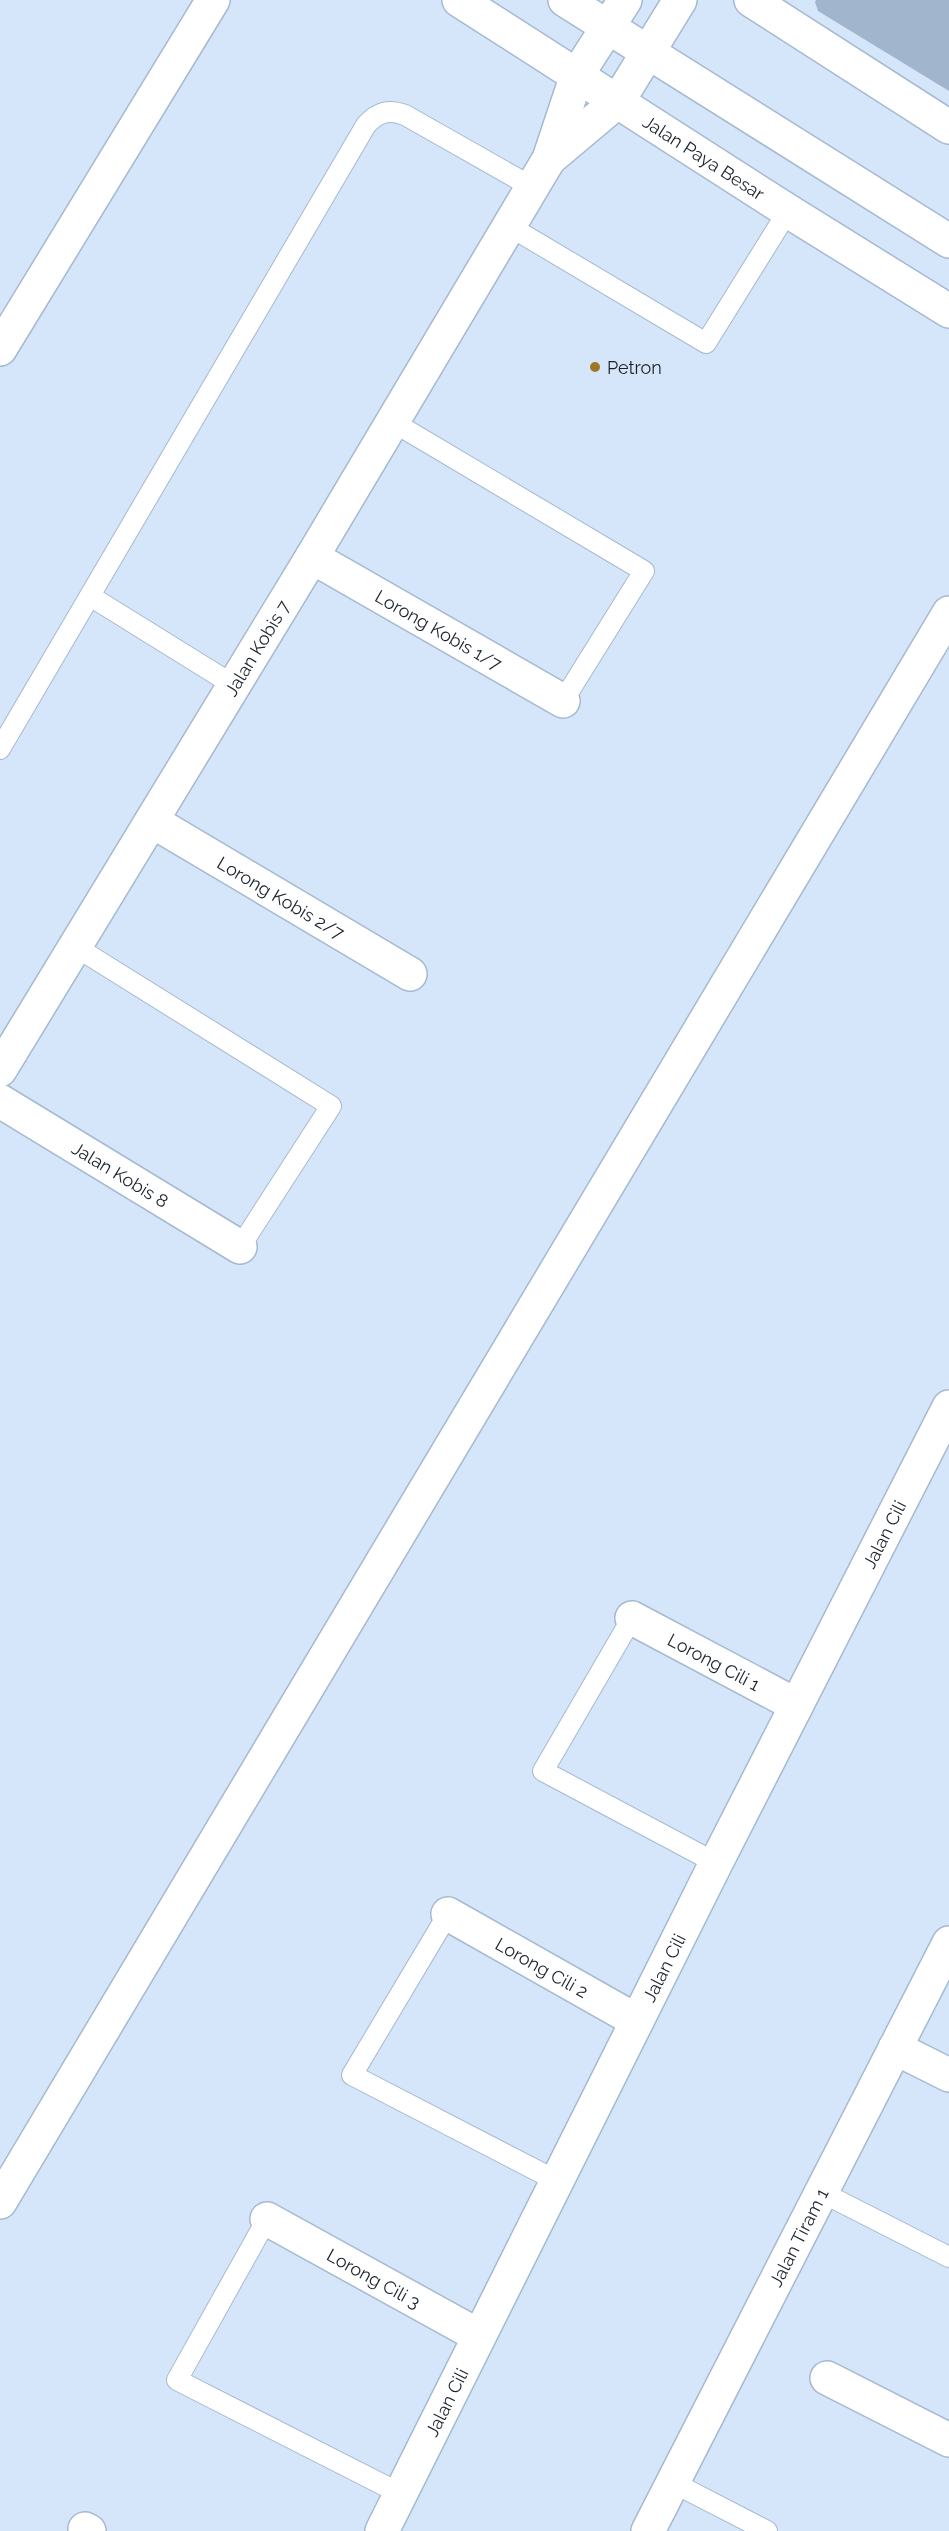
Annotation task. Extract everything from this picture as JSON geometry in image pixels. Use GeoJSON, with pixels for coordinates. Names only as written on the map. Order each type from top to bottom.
{"type":"FeatureCollection","features":[{"type":"Feature","properties":{"kind":"street"},"geometry":{"type":"LineString","coordinates":[[0,349],[213,0]]}},
{"type":"Feature","properties":{"kind":"street","name":"Jalan Paya Besar"},"geometry":{"type":"LineString","coordinates":[[459,0],[788,211],[949,311]]}},
{"type":"Feature","properties":{"kind":"street"},"geometry":{"type":"LineString","coordinates":[[565,0],[949,241]]}},
{"type":"Feature","properties":{"kind":"street"},"geometry":{"type":"LineString","coordinates":[[532,187],[549,159],[577,75],[625,0]]}},
{"type":"Feature","properties":{"kind":"street"},"geometry":{"type":"LineString","coordinates":[[549,159],[618,101],[680,0]]}},
{"type":"Feature","properties":{"kind":"street"},"geometry":{"type":"LineString","coordinates":[[750,0],[949,127]]}},
{"type":"Feature","properties":{"kind":"street","name":"Jalan Kobis 7"},"geometry":{"type":"LineString","coordinates":[[0,1070],[235,686],[532,187]]}},
{"type":"Feature","properties":{"kind":"street","name":"Lorong Kobis 1/7"},"geometry":{"type":"LineString","coordinates":[[312,557],[563,700]]}},
{"type":"Feature","properties":{"kind":"street"},"geometry":{"type":"LineString","coordinates":[[0,2202],[949,613]]}},
{"type":"Feature","properties":{"kind":"street","name":"Lorong Kobis 2/7"},"geometry":{"type":"LineString","coordinates":[[152,822],[410,974]]}},
{"type":"Feature","properties":{"kind":"street","name":"Jalan Kobis 8"},"geometry":{"type":"LineString","coordinates":[[0,1101],[240,1247]]}},
{"type":"Feature","properties":{"kind":"street","name":"Jalan Cili"},"geometry":{"type":"LineString","coordinates":[[382,2531],[716,1863],[949,1407]]}},
{"type":"Feature","properties":{"kind":"street","name":"Lorong Cili 1"},"geometry":{"type":"LineString","coordinates":[[632,1618],[796,1705]]}},
{"type":"Feature","properties":{"kind":"street","name":"Lorong Cili 2"},"geometry":{"type":"LineString","coordinates":[[448,1914],[637,2021]]}},
{"type":"Feature","properties":{"kind":"street","name":"Jalan Tiram 1"},"geometry":{"type":"LineString","coordinates":[[648,2531],[949,1943]]}},
{"type":"Feature","properties":{"kind":"street"},"geometry":{"type":"LineString","coordinates":[[895,2048],[949,2074]]}},
{"type":"Feature","properties":{"kind":"street","name":"Lorong Cili 3"},"geometry":{"type":"LineString","coordinates":[[267,2219],[479,2336]]}},
{"type":"Feature","properties":{"kind":"street"},"geometry":{"type":"LineString","coordinates":[[827,2378],[949,2440]]}},
{"type":"Feature","properties":{"kind":"lane"},"geometry":{"type":"LineString","coordinates":[[0,749],[366,125],[374,117],[384,112],[395,111],[532,187]]}},
{"type":"Feature","properties":{"kind":"lane"},"geometry":{"type":"LineString","coordinates":[[509,226],[706,343],[788,211]]}},
{"type":"Feature","properties":{"kind":"lane"},"geometry":{"type":"LineString","coordinates":[[393,422],[644,571],[563,700]]}},
{"type":"Feature","properties":{"kind":"lane"},"geometry":{"type":"LineString","coordinates":[[90,596],[235,686]]}},
{"type":"Feature","properties":{"kind":"lane"},"geometry":{"type":"LineString","coordinates":[[76,947],[331,1106],[240,1247]]}},
{"type":"Feature","properties":{"kind":"lane"},"geometry":{"type":"LineString","coordinates":[[632,1618],[543,1771],[716,1863]]}},
{"type":"Feature","properties":{"kind":"lane"},"geometry":{"type":"LineString","coordinates":[[448,1914],[352,2076],[557,2181]]}},
{"type":"Feature","properties":{"kind":"lane"},"geometry":{"type":"LineString","coordinates":[[821,2192],[949,2257]]}},
{"type":"Feature","properties":{"kind":"lane"},"geometry":{"type":"LineString","coordinates":[[267,2219],[177,2380],[401,2494]]}},
{"type":"Feature","properties":{"kind":"lane"},"geometry":{"type":"LineString","coordinates":[[672,2482],[767,2531]]}},
{"type":"Feature","properties":{"kind":"building"},"geometry":{"type":"Polygon","coordinates":[[[816,0],[949,0],[949,91],[818,11],[816,0]]]}},
{"type":"Feature","properties":{"kind":"place","name":"Petron"},"geometry":{"type":"Point","coordinates":[595,367]}}]}
